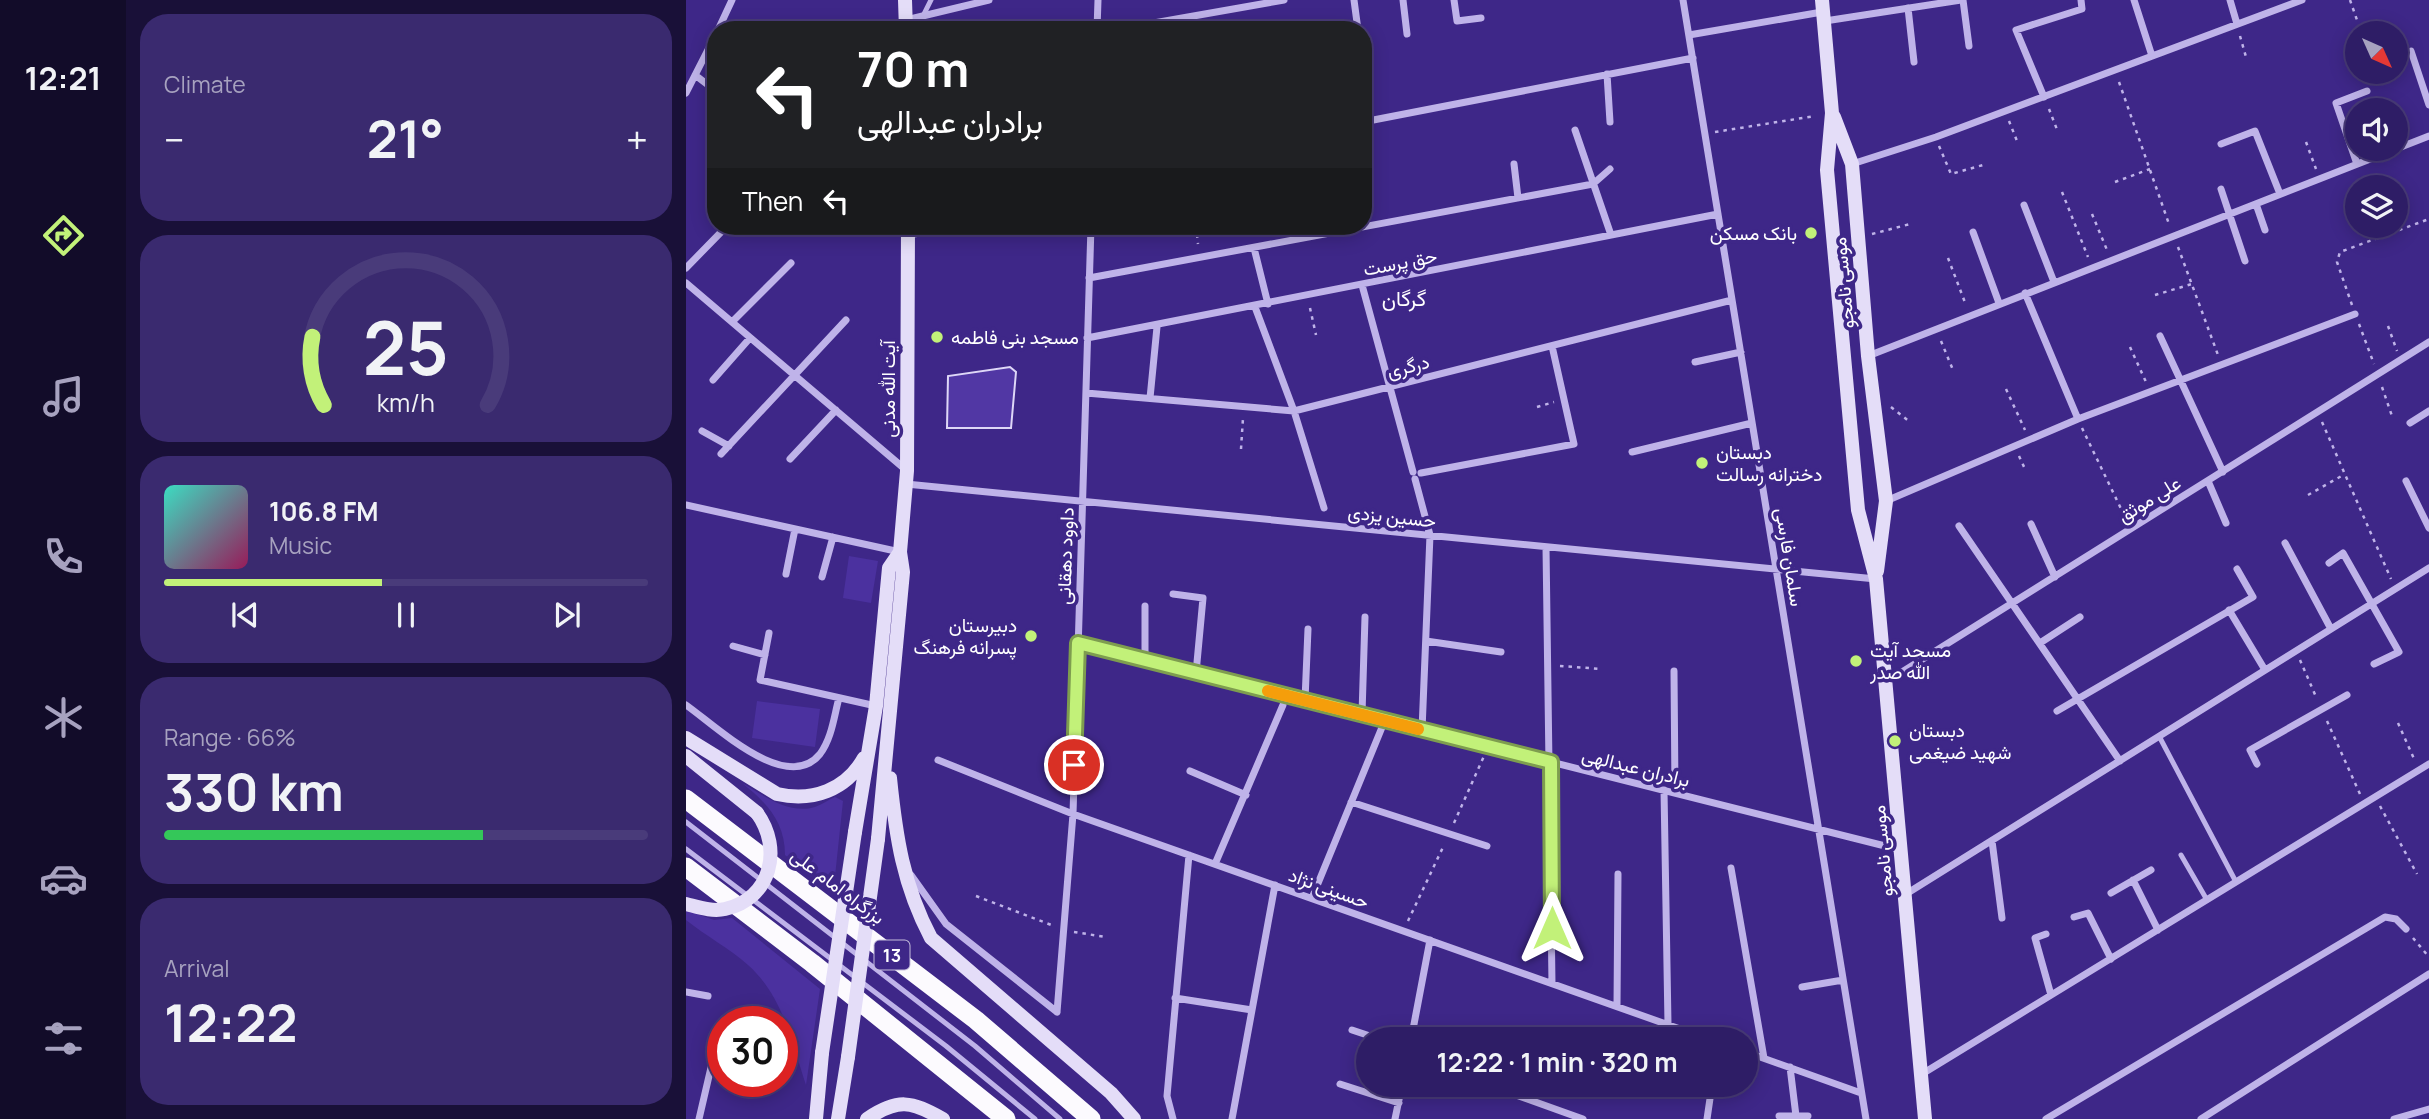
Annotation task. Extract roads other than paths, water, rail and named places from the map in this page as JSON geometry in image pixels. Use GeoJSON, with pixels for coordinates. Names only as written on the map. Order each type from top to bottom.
{"type":"FeatureCollection","features":[{"type":"Feature","properties":{"kind":"highway","name":"بزرگراه امام علی"},"geometry":{"type":"LineString","coordinates":[[686,799],[976,1020],[1091,1119]]}},
{"type":"Feature","properties":{"kind":"highway"},"geometry":{"type":"LineString","coordinates":[[686,867],[1006,1119]]}},
{"type":"Feature","properties":{"kind":"main road"},"geometry":{"type":"LineString","coordinates":[[905,0],[908,21]]}},
{"type":"Feature","properties":{"kind":"main road","name":"موسی نامجو"},"geometry":{"type":"LineString","coordinates":[[1823,11],[1832,113],[1828,170],[1844,358],[1858,510],[1876,579],[1925,1119]]}},
{"type":"Feature","properties":{"kind":"main road","name":"موسی نامجو"},"geometry":{"type":"LineString","coordinates":[[1832,113],[1852,164],[1868,356],[1886,502],[1876,579]]}},
{"type":"Feature","properties":{"kind":"main road","name":"آیت الله مدنی"},"geometry":{"type":"LineString","coordinates":[[838,1119],[878,839],[903,572],[900,552],[906,477],[904,235]]}},
{"type":"Feature","properties":{"kind":"main road"},"geometry":{"type":"LineString","coordinates":[[1844,358],[1868,356]]}},
{"type":"Feature","properties":{"kind":"main road","name":"آیت الله مدنی"},"geometry":{"type":"LineString","coordinates":[[816,1119],[822,1052],[876,706],[889,568],[900,552]]}},
{"type":"Feature","properties":{"kind":"main road"},"geometry":{"type":"LineString","coordinates":[[686,738],[777,794],[794,798],[825,792],[843,783],[855,773],[870,747],[886,749],[901,861],[913,905],[931,938],[1111,1093],[1134,1119]]}},
{"type":"Feature","properties":{"kind":"main road"},"geometry":{"type":"LineString","coordinates":[[686,756],[757,813],[768,829],[773,852],[769,870],[754,892],[740,904],[724,910],[686,904]]}},
{"type":"Feature","properties":{"kind":"main road"},"geometry":{"type":"LineString","coordinates":[[867,1119],[885,1107],[902,1103],[921,1107],[943,1119]]}},
{"type":"Feature","properties":{"kind":"street"},"geometry":{"type":"LineString","coordinates":[[722,21],[732,0]]}},
{"type":"Feature","properties":{"kind":"street"},"geometry":{"type":"LineString","coordinates":[[916,21],[924,15],[989,0]]}},
{"type":"Feature","properties":{"kind":"street"},"geometry":{"type":"LineString","coordinates":[[1097,21],[1098,0]]}},
{"type":"Feature","properties":{"kind":"street"},"geometry":{"type":"LineString","coordinates":[[1165,21],[1284,0]]}},
{"type":"Feature","properties":{"kind":"street"},"geometry":{"type":"LineString","coordinates":[[1354,0],[1356,21]]}},
{"type":"Feature","properties":{"kind":"street"},"geometry":{"type":"LineString","coordinates":[[1403,0],[1407,34]]}},
{"type":"Feature","properties":{"kind":"street"},"geometry":{"type":"LineString","coordinates":[[1454,0],[1457,21],[1481,18]]}},
{"type":"Feature","properties":{"kind":"street","name":"سلمان فارسی"},"geometry":{"type":"LineString","coordinates":[[1684,0],[1866,1119]]}},
{"type":"Feature","properties":{"kind":"street"},"geometry":{"type":"LineString","coordinates":[[1689,35],[1823,11],[1908,8],[1962,0],[1969,46]]}},
{"type":"Feature","properties":{"kind":"street"},"geometry":{"type":"LineString","coordinates":[[2044,97],[2016,30],[2082,9],[2081,0]]}},
{"type":"Feature","properties":{"kind":"street"},"geometry":{"type":"LineString","coordinates":[[2134,0],[2152,56]]}},
{"type":"Feature","properties":{"kind":"street"},"geometry":{"type":"LineString","coordinates":[[2230,0],[2237,24]]}},
{"type":"Feature","properties":{"kind":"street"},"geometry":{"type":"LineString","coordinates":[[1852,164],[1936,138],[2302,0]]}},
{"type":"Feature","properties":{"kind":"street"},"geometry":{"type":"LineString","coordinates":[[1908,8],[1914,62]]}},
{"type":"Feature","properties":{"kind":"street"},"geometry":{"type":"LineString","coordinates":[[2411,51],[2429,105]]}},
{"type":"Feature","properties":{"kind":"street"},"geometry":{"type":"LineString","coordinates":[[686,93],[707,52]]}},
{"type":"Feature","properties":{"kind":"street"},"geometry":{"type":"LineString","coordinates":[[1372,119],[1693,58]]}},
{"type":"Feature","properties":{"kind":"street"},"geometry":{"type":"LineString","coordinates":[[1607,74],[1610,122]]}},
{"type":"Feature","properties":{"kind":"street"},"geometry":{"type":"LineString","coordinates":[[695,75],[707,84]]}},
{"type":"Feature","properties":{"kind":"street"},"geometry":{"type":"LineString","coordinates":[[2357,164],[2336,103],[2367,91]]}},
{"type":"Feature","properties":{"kind":"street"},"geometry":{"type":"LineString","coordinates":[[1575,130],[1611,235]]}},
{"type":"Feature","properties":{"kind":"street"},"geometry":{"type":"LineString","coordinates":[[2221,144],[2255,131],[2280,194]]}},
{"type":"Feature","properties":{"kind":"street"},"geometry":{"type":"LineString","coordinates":[[1868,356],[2429,136]]}},
{"type":"Feature","properties":{"kind":"street"},"geometry":{"type":"LineString","coordinates":[[1514,164],[1518,198]]}},
{"type":"Feature","properties":{"kind":"street"},"geometry":{"type":"LineString","coordinates":[[1372,226],[1593,184],[1610,169]]}},
{"type":"Feature","properties":{"kind":"street"},"geometry":{"type":"LineString","coordinates":[[2221,189],[2245,261]]}},
{"type":"Feature","properties":{"kind":"street"},"geometry":{"type":"LineString","coordinates":[[2256,204],[2265,230]]}},
{"type":"Feature","properties":{"kind":"street"},"geometry":{"type":"LineString","coordinates":[[2024,205],[2054,282]]}},
{"type":"Feature","properties":{"kind":"street","name":"حق پرست"},"geometry":{"type":"LineString","coordinates":[[1087,338],[1157,327],[1718,214]]}},
{"type":"Feature","properties":{"kind":"street"},"geometry":{"type":"LineString","coordinates":[[1973,232],[1999,303]]}},
{"type":"Feature","properties":{"kind":"street"},"geometry":{"type":"LineString","coordinates":[[686,268],[718,235]]}},
{"type":"Feature","properties":{"kind":"street","name":"داوود دهقانی"},"geometry":{"type":"LineString","coordinates":[[901,861],[946,924],[1057,1012],[1073,814],[1091,235]]}},
{"type":"Feature","properties":{"kind":"street"},"geometry":{"type":"LineString","coordinates":[[1089,278],[1323,235]]}},
{"type":"Feature","properties":{"kind":"street"},"geometry":{"type":"LineString","coordinates":[[1254,248],[1268,304]]}},
{"type":"Feature","properties":{"kind":"street"},"geometry":{"type":"LineString","coordinates":[[732,322],[791,263]]}},
{"type":"Feature","properties":{"kind":"street"},"geometry":{"type":"LineString","coordinates":[[686,283],[836,410],[906,477]]}},
{"type":"Feature","properties":{"kind":"street"},"geometry":{"type":"LineString","coordinates":[[1362,285],[1416,475],[1430,535],[1422,730]]}},
{"type":"Feature","properties":{"kind":"street"},"geometry":{"type":"LineString","coordinates":[[2025,293],[2078,419]]}},
{"type":"Feature","properties":{"kind":"street","name":"درگری"},"geometry":{"type":"LineString","coordinates":[[1086,393],[1294,411],[1732,300]]}},
{"type":"Feature","properties":{"kind":"street"},"geometry":{"type":"LineString","coordinates":[[1255,307],[1294,411],[1324,508]]}},
{"type":"Feature","properties":{"kind":"street"},"geometry":{"type":"LineString","coordinates":[[1886,502],[2078,419],[2355,314]]}},
{"type":"Feature","properties":{"kind":"street"},"geometry":{"type":"LineString","coordinates":[[721,454],[846,320]]}},
{"type":"Feature","properties":{"kind":"street"},"geometry":{"type":"LineString","coordinates":[[1150,398],[1157,327]]}},
{"type":"Feature","properties":{"kind":"street"},"geometry":{"type":"LineString","coordinates":[[2160,336],[2223,472]]}},
{"type":"Feature","properties":{"kind":"street"},"geometry":{"type":"LineString","coordinates":[[713,380],[750,338]]}},
{"type":"Feature","properties":{"kind":"street","name":"علی موثق"},"geometry":{"type":"LineString","coordinates":[[1886,682],[2429,342]]}},
{"type":"Feature","properties":{"kind":"street"},"geometry":{"type":"LineString","coordinates":[[1416,475],[1574,444],[1552,346]]}},
{"type":"Feature","properties":{"kind":"street"},"geometry":{"type":"LineString","coordinates":[[1695,362],[1741,352]]}},
{"type":"Feature","properties":{"kind":"street"},"geometry":{"type":"LineString","coordinates":[[790,458],[836,410]]}},
{"type":"Feature","properties":{"kind":"street"},"geometry":{"type":"LineString","coordinates":[[2410,423],[2429,411]]}},
{"type":"Feature","properties":{"kind":"street"},"geometry":{"type":"LineString","coordinates":[[1632,453],[1752,423]]}},
{"type":"Feature","properties":{"kind":"street"},"geometry":{"type":"LineString","coordinates":[[702,431],[729,446]]}},
{"type":"Feature","properties":{"kind":"street","name":"حسین یزدی"},"geometry":{"type":"LineString","coordinates":[[906,477],[1083,501],[1876,579]]}},
{"type":"Feature","properties":{"kind":"street"},"geometry":{"type":"LineString","coordinates":[[2208,481],[2226,523]]}},
{"type":"Feature","properties":{"kind":"street"},"geometry":{"type":"LineString","coordinates":[[2406,481],[2429,528]]}},
{"type":"Feature","properties":{"kind":"street"},"geometry":{"type":"LineString","coordinates":[[686,505],[900,552]]}},
{"type":"Feature","properties":{"kind":"street"},"geometry":{"type":"LineString","coordinates":[[2031,524],[2055,577]]}},
{"type":"Feature","properties":{"kind":"street"},"geometry":{"type":"LineString","coordinates":[[1959,526],[2120,761]]}},
{"type":"Feature","properties":{"kind":"street"},"geometry":{"type":"LineString","coordinates":[[786,574],[795,529]]}},
{"type":"Feature","properties":{"kind":"street"},"geometry":{"type":"LineString","coordinates":[[822,577],[833,537]]}},
{"type":"Feature","properties":{"kind":"street"},"geometry":{"type":"LineString","coordinates":[[2285,543],[2331,629]]}},
{"type":"Feature","properties":{"kind":"street"},"geometry":{"type":"LineString","coordinates":[[1546,547],[1552,983]]}},
{"type":"Feature","properties":{"kind":"street"},"geometry":{"type":"LineString","coordinates":[[2329,563],[2343,553],[2399,652],[2374,664]]}},
{"type":"Feature","properties":{"kind":"street"},"geometry":{"type":"LineString","coordinates":[[1906,894],[2429,568]]}},
{"type":"Feature","properties":{"kind":"street"},"geometry":{"type":"LineString","coordinates":[[2057,711],[2253,597],[2238,569]]}},
{"type":"Feature","properties":{"kind":"street"},"geometry":{"type":"LineString","coordinates":[[1172,594],[1203,598],[1196,673]]}},
{"type":"Feature","properties":{"kind":"street"},"geometry":{"type":"LineString","coordinates":[[1145,606],[1145,660]]}},
{"type":"Feature","properties":{"kind":"street"},"geometry":{"type":"LineString","coordinates":[[2230,610],[2264,670]]}},
{"type":"Feature","properties":{"kind":"street"},"geometry":{"type":"LineString","coordinates":[[1362,714],[1364,617]]}},
{"type":"Feature","properties":{"kind":"street"},"geometry":{"type":"LineString","coordinates":[[2040,643],[2080,617]]}},
{"type":"Feature","properties":{"kind":"street"},"geometry":{"type":"LineString","coordinates":[[1305,700],[1308,629]]}},
{"type":"Feature","properties":{"kind":"street"},"geometry":{"type":"LineString","coordinates":[[769,633],[760,680],[891,708]]}},
{"type":"Feature","properties":{"kind":"street"},"geometry":{"type":"LineString","coordinates":[[1426,641],[1501,652]]}},
{"type":"Feature","properties":{"kind":"street","name":"برادران عبدالهی"},"geometry":{"type":"LineString","coordinates":[[1078,643],[1901,850]]}},
{"type":"Feature","properties":{"kind":"street"},"geometry":{"type":"LineString","coordinates":[[733,646],[765,655]]}},
{"type":"Feature","properties":{"kind":"street"},"geometry":{"type":"LineString","coordinates":[[1674,671],[1675,793]]}},
{"type":"Feature","properties":{"kind":"street"},"geometry":{"type":"LineString","coordinates":[[2257,764],[2250,750],[2347,695]]}},
{"type":"Feature","properties":{"kind":"street"},"geometry":{"type":"LineString","coordinates":[[686,705],[770,764],[798,767],[820,754],[830,733],[839,698]]}},
{"type":"Feature","properties":{"kind":"street"},"geometry":{"type":"LineString","coordinates":[[1215,864],[1283,705]]}},
{"type":"Feature","properties":{"kind":"street"},"geometry":{"type":"LineString","coordinates":[[1312,898],[1385,720]]}},
{"type":"Feature","properties":{"kind":"street","name":"حسینی نژاد"},"geometry":{"type":"LineString","coordinates":[[938,760],[1073,814],[1676,1027]]}},
{"type":"Feature","properties":{"kind":"street"},"geometry":{"type":"LineString","coordinates":[[1922,1074],[2429,764]]}},
{"type":"Feature","properties":{"kind":"street"},"geometry":{"type":"LineString","coordinates":[[1190,771],[1246,795]]}},
{"type":"Feature","properties":{"kind":"street"},"geometry":{"type":"LineString","coordinates":[[1664,790],[1668,1024]]}},
{"type":"Feature","properties":{"kind":"street"},"geometry":{"type":"LineString","coordinates":[[1352,802],[1486,846]]}},
{"type":"Feature","properties":{"kind":"street"},"geometry":{"type":"LineString","coordinates":[[1992,841],[2002,918]]}},
{"type":"Feature","properties":{"kind":"street"},"geometry":{"type":"LineString","coordinates":[[1174,1119],[1167,1096],[1189,855]]}},
{"type":"Feature","properties":{"kind":"street"},"geometry":{"type":"LineString","coordinates":[[1731,868],[1764,1058]]}},
{"type":"Feature","properties":{"kind":"street"},"geometry":{"type":"LineString","coordinates":[[2111,893],[2151,870]]}},
{"type":"Feature","properties":{"kind":"street"},"geometry":{"type":"LineString","coordinates":[[1617,1006],[1618,874]]}},
{"type":"Feature","properties":{"kind":"street"},"geometry":{"type":"LineString","coordinates":[[2133,880],[2158,930]]}},
{"type":"Feature","properties":{"kind":"street"},"geometry":{"type":"LineString","coordinates":[[1232,1119],[1275,885]]}},
{"type":"Feature","properties":{"kind":"street"},"geometry":{"type":"LineString","coordinates":[[2074,917],[2088,913],[2111,959]]}},
{"type":"Feature","properties":{"kind":"street"},"geometry":{"type":"LineString","coordinates":[[2046,1119],[2385,917],[2396,919],[2406,929]]}},
{"type":"Feature","properties":{"kind":"street"},"geometry":{"type":"LineString","coordinates":[[2046,934],[2035,938],[2051,995]]}},
{"type":"Feature","properties":{"kind":"street"},"geometry":{"type":"LineString","coordinates":[[1413,1027],[1430,940]]}},
{"type":"Feature","properties":{"kind":"street"},"geometry":{"type":"LineString","coordinates":[[2201,1119],[2429,974]]}},
{"type":"Feature","properties":{"kind":"street"},"geometry":{"type":"LineString","coordinates":[[1802,987],[1843,979]]}},
{"type":"Feature","properties":{"kind":"street"},"geometry":{"type":"LineString","coordinates":[[686,992],[709,996]]}},
{"type":"Feature","properties":{"kind":"street"},"geometry":{"type":"LineString","coordinates":[[1175,998],[1252,1010]]}},
{"type":"Feature","properties":{"kind":"street"},"geometry":{"type":"LineString","coordinates":[[1352,1030],[1356,1031]]}},
{"type":"Feature","properties":{"kind":"street"},"geometry":{"type":"LineString","coordinates":[[1758,1056],[1861,1093]]}},
{"type":"Feature","properties":{"kind":"street"},"geometry":{"type":"LineString","coordinates":[[1790,1068],[1796,1116]]}},
{"type":"Feature","properties":{"kind":"street"},"geometry":{"type":"LineString","coordinates":[[1339,1084],[1399,1103]]}},
{"type":"Feature","properties":{"kind":"street"},"geometry":{"type":"LineString","coordinates":[[699,1119],[707,1085]]}},
{"type":"Feature","properties":{"kind":"street"},"geometry":{"type":"LineString","coordinates":[[1395,1119],[1400,1097]]}},
{"type":"Feature","properties":{"kind":"street"},"geometry":{"type":"LineString","coordinates":[[1522,1097],[1581,1118]]}},
{"type":"Feature","properties":{"kind":"street"},"geometry":{"type":"LineString","coordinates":[[1707,1119],[1710,1097]]}},
{"type":"Feature","properties":{"kind":"street"},"geometry":{"type":"LineString","coordinates":[[2394,1119],[2429,1109]]}},
{"type":"Feature","properties":{"kind":"street"},"geometry":{"type":"LineString","coordinates":[[1779,1116],[1808,1116]]}},
{"type":"Feature","properties":{"kind":"street"},"geometry":{"type":"LineString","coordinates":[[1565,1119],[1581,1118]]}},
{"type":"Feature","properties":{"kind":"lane"},"geometry":{"type":"LineString","coordinates":[[916,21],[924,15],[931,0]]}},
{"type":"Feature","properties":{"kind":"lane"},"geometry":{"type":"LineString","coordinates":[[2159,736],[2236,882]]}},
{"type":"Feature","properties":{"kind":"lane"},"geometry":{"type":"LineString","coordinates":[[686,822],[975,1046],[1060,1119]]}},
{"type":"Feature","properties":{"kind":"lane"},"geometry":{"type":"LineString","coordinates":[[686,849],[946,1046],[1035,1119]]}},
{"type":"Feature","properties":{"kind":"lane"},"geometry":{"type":"LineString","coordinates":[[2181,855],[2207,900]]}},
{"type":"Feature","properties":{"kind":"place","name":"بانک مسکن"},"geometry":{"type":"Point","coordinates":[1811,233]}},
{"type":"Feature","properties":{"kind":"place","name":"مسجد بنی فاطمه"},"geometry":{"type":"Point","coordinates":[937,337]}},
{"type":"Feature","properties":{"kind":"place","name":"دبستان دخترانه رسالت"},"geometry":{"type":"Point","coordinates":[1702,463]}},
{"type":"Feature","properties":{"kind":"place","name":"دبیرستان پسرانه فرهنگ"},"geometry":{"type":"Point","coordinates":[1031,636]}},
{"type":"Feature","properties":{"kind":"place","name":"مسجد آیت الله صدر"},"geometry":{"type":"Point","coordinates":[1856,661]}},
{"type":"Feature","properties":{"kind":"place","name":"دبستان شهید ضیغمی"},"geometry":{"type":"Point","coordinates":[1895,741]}},
{"type":"Feature","properties":{"kind":"district","name":"گرگان"},"geometry":{"type":"Point","coordinates":[1404,298]}}]}
